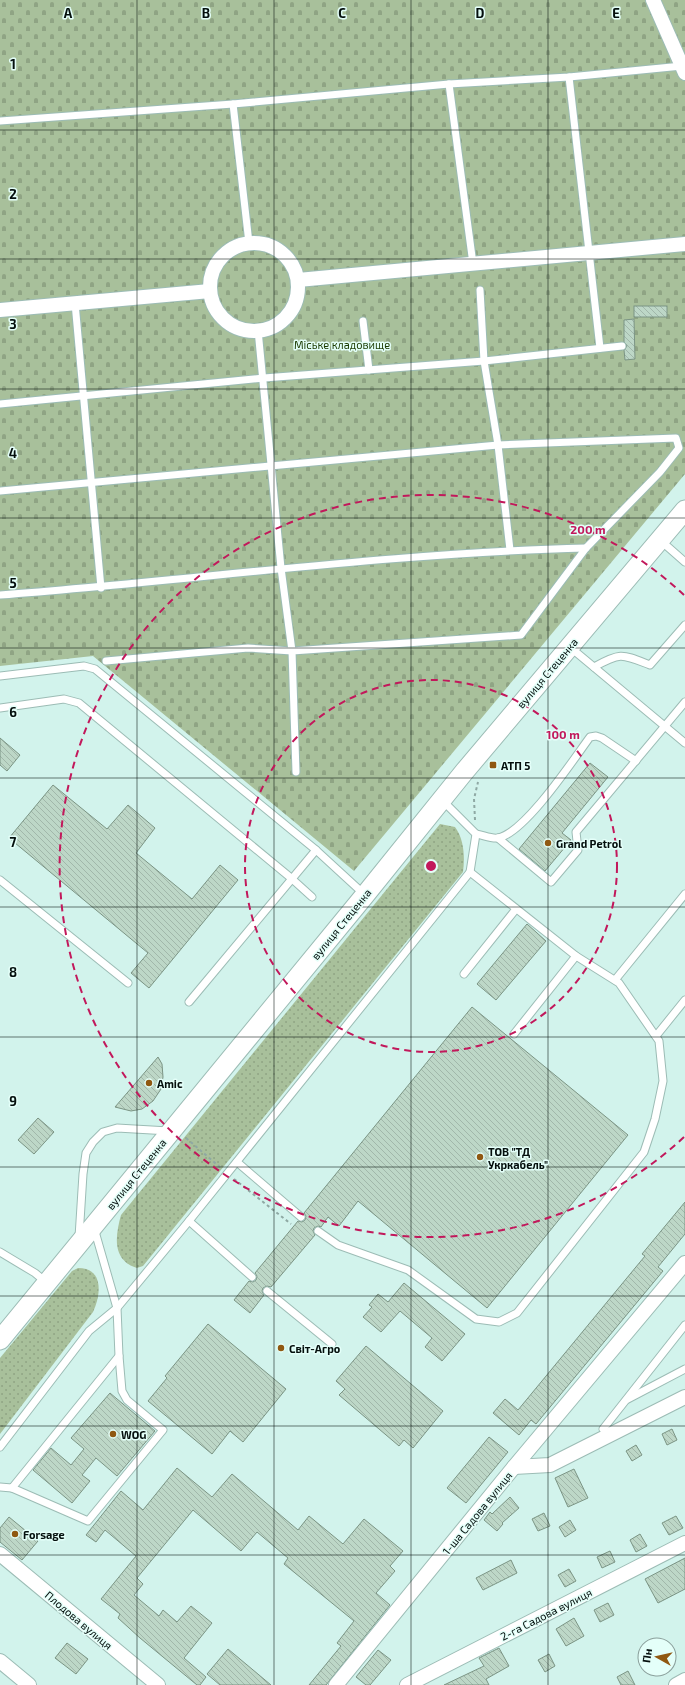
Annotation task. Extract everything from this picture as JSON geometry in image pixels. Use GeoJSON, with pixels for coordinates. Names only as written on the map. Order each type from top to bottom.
{"type":"FeatureCollection","features":[{"type":"Feature","properties":{"kind":"main road","name":"вулиця Стеценка"},"geometry":{"type":"LineString","coordinates":[[0,1340],[93,1226],[178,1134],[365,895],[442,800],[569,646],[685,510]]}},
{"type":"Feature","properties":{"kind":"street"},"geometry":{"type":"LineString","coordinates":[[653,0],[684,70]]}},
{"type":"Feature","properties":{"kind":"street"},"geometry":{"type":"LineString","coordinates":[[249,243],[265,244],[277,248],[287,257],[294,268],[298,280],[298,293],[294,305],[287,316],[277,324],[264,330],[249,331],[235,326],[223,318],[214,306],[210,291],[211,276],[217,263],[227,252],[240,245],[249,243]]}},
{"type":"Feature","properties":{"kind":"street"},"geometry":{"type":"LineString","coordinates":[[298,280],[685,244]]}},
{"type":"Feature","properties":{"kind":"street"},"geometry":{"type":"LineString","coordinates":[[0,310],[210,291]]}},
{"type":"Feature","properties":{"kind":"street"},"geometry":{"type":"LineString","coordinates":[[514,1467],[685,1263]]}},
{"type":"Feature","properties":{"kind":"street","name":"1-ша Садова вулиця"},"geometry":{"type":"LineString","coordinates":[[336,1685],[514,1467],[550,1465],[685,1397]]}},
{"type":"Feature","properties":{"kind":"street","name":"2-га Садова вулиця"},"geometry":{"type":"LineString","coordinates":[[408,1685],[685,1543]]}},
{"type":"Feature","properties":{"kind":"street","name":"Плодова вулиця"},"geometry":{"type":"LineString","coordinates":[[0,1554],[158,1685]]}},
{"type":"Feature","properties":{"kind":"street"},"geometry":{"type":"LineString","coordinates":[[0,1661],[29,1685]]}},
{"type":"Feature","properties":{"kind":"street"},"geometry":{"type":"LineString","coordinates":[[676,1685],[685,1680]]}},
{"type":"Feature","properties":{"kind":"lane"},"geometry":{"type":"LineString","coordinates":[[0,120],[233,104],[449,84],[684,70]]}},
{"type":"Feature","properties":{"kind":"lane"},"geometry":{"type":"LineString","coordinates":[[569,77],[600,348]]}},
{"type":"Feature","properties":{"kind":"lane"},"geometry":{"type":"LineString","coordinates":[[449,84],[473,264]]}},
{"type":"Feature","properties":{"kind":"lane"},"geometry":{"type":"LineString","coordinates":[[233,104],[249,243]]}},
{"type":"Feature","properties":{"kind":"lane"},"geometry":{"type":"LineString","coordinates":[[480,290],[484,361],[498,444],[510,550]]}},
{"type":"Feature","properties":{"kind":"lane"},"geometry":{"type":"LineString","coordinates":[[75,303],[101,588]]}},
{"type":"Feature","properties":{"kind":"lane"},"geometry":{"type":"LineString","coordinates":[[363,321],[369,370]]}},
{"type":"Feature","properties":{"kind":"lane"},"geometry":{"type":"LineString","coordinates":[[258,330],[264,378],[281,568],[292,651],[296,772]]}},
{"type":"Feature","properties":{"kind":"lane"},"geometry":{"type":"LineString","coordinates":[[0,404],[264,378],[484,361],[622,346]]}},
{"type":"Feature","properties":{"kind":"lane"},"geometry":{"type":"LineString","coordinates":[[0,491],[272,464],[498,444],[676,438],[679,448],[660,472],[586,548],[521,635],[292,651],[248,648],[106,661]]}},
{"type":"Feature","properties":{"kind":"lane"},"geometry":{"type":"LineString","coordinates":[[660,540],[685,562]]}},
{"type":"Feature","properties":{"kind":"lane"},"geometry":{"type":"LineString","coordinates":[[0,595],[101,588],[281,568],[510,550],[586,548]]}},
{"type":"Feature","properties":{"kind":"lane"},"geometry":{"type":"LineString","coordinates":[[594,667],[610,658],[626,655],[650,665],[685,625]]}},
{"type":"Feature","properties":{"kind":"lane"},"geometry":{"type":"LineString","coordinates":[[569,646],[685,743]]}},
{"type":"Feature","properties":{"kind":"lane"},"geometry":{"type":"LineString","coordinates":[[0,676],[84,666],[95,669],[316,850],[365,895]]}},
{"type":"Feature","properties":{"kind":"lane"},"geometry":{"type":"LineString","coordinates":[[0,708],[64,699],[80,703],[312,897]]}},
{"type":"Feature","properties":{"kind":"lane"},"geometry":{"type":"LineString","coordinates":[[442,800],[476,834],[498,838],[551,882],[578,850],[576,832],[685,702]]}},
{"type":"Feature","properties":{"kind":"lane"},"geometry":{"type":"LineString","coordinates":[[498,838],[512,831],[532,813],[590,737],[596,736],[602,738],[636,762]]}},
{"type":"Feature","properties":{"kind":"lane"},"geometry":{"type":"LineString","coordinates":[[0,1447],[89,1331],[117,1308],[228,1174],[470,872],[476,834]]}},
{"type":"Feature","properties":{"kind":"lane"},"geometry":{"type":"LineString","coordinates":[[189,1002],[291,878],[316,850]]}},
{"type":"Feature","properties":{"kind":"lane"},"geometry":{"type":"LineString","coordinates":[[318,1231],[338,1245],[408,1270],[476,1319],[498,1322],[517,1313],[644,1152],[656,1119],[663,1081],[659,1041],[656,1036],[619,983],[576,956],[470,872]]}},
{"type":"Feature","properties":{"kind":"lane"},"geometry":{"type":"LineString","coordinates":[[0,880],[128,983]]}},
{"type":"Feature","properties":{"kind":"lane"},"geometry":{"type":"LineString","coordinates":[[615,980],[685,894]]}},
{"type":"Feature","properties":{"kind":"lane"},"geometry":{"type":"LineString","coordinates":[[464,974],[516,909]]}},
{"type":"Feature","properties":{"kind":"lane"},"geometry":{"type":"LineString","coordinates":[[514,1034],[576,956]]}},
{"type":"Feature","properties":{"kind":"lane"},"geometry":{"type":"LineString","coordinates":[[656,1036],[685,1000]]}},
{"type":"Feature","properties":{"kind":"lane"},"geometry":{"type":"LineString","coordinates":[[79,1244],[83,1174],[86,1153],[93,1142],[103,1132],[117,1128],[178,1134]]}},
{"type":"Feature","properties":{"kind":"lane"},"geometry":{"type":"LineString","coordinates":[[237,1162],[301,1217]]}},
{"type":"Feature","properties":{"kind":"lane"},"geometry":{"type":"LineString","coordinates":[[189,1221],[252,1278]]}},
{"type":"Feature","properties":{"kind":"lane"},"geometry":{"type":"LineString","coordinates":[[0,1488],[12,1488],[88,1521],[163,1430],[126,1400],[122,1391],[117,1308],[93,1226]]}},
{"type":"Feature","properties":{"kind":"lane"},"geometry":{"type":"LineString","coordinates":[[0,1252],[35,1273],[47,1283]]}},
{"type":"Feature","properties":{"kind":"lane"},"geometry":{"type":"LineString","coordinates":[[267,1292],[332,1344]]}},
{"type":"Feature","properties":{"kind":"lane"},"geometry":{"type":"LineString","coordinates":[[603,1429],[685,1326]]}},
{"type":"Feature","properties":{"kind":"lane"},"geometry":{"type":"LineString","coordinates":[[12,1488],[119,1356]]}},
{"type":"Feature","properties":{"kind":"lane"},"geometry":{"type":"LineString","coordinates":[[626,1400],[685,1369]]}},
{"type":"Feature","properties":{"kind":"path"},"geometry":{"type":"LineString","coordinates":[[476,834],[474,799],[478,782]]}},
{"type":"Feature","properties":{"kind":"path"},"geometry":{"type":"LineString","coordinates":[[178,1134],[291,1224]]}},
{"type":"Feature","properties":{"kind":"green space","name":"Міське кладовище"},"geometry":{"type":"Polygon","coordinates":[[[0,0],[685,0],[685,474],[354,871],[93,656],[0,666],[0,0]]]}},
{"type":"Feature","properties":{"kind":"green space"},"geometry":{"type":"Polygon","coordinates":[[[440,824],[455,827],[458,832],[463,848],[463,872],[143,1266],[137,1268],[129,1264],[119,1254],[117,1247],[117,1231],[121,1215],[440,824]]]}},
{"type":"Feature","properties":{"kind":"green space"},"geometry":{"type":"Polygon","coordinates":[[[78,1268],[86,1269],[92,1272],[96,1277],[99,1291],[93,1312],[0,1434],[0,1358],[72,1271],[78,1268]]]}},
{"type":"Feature","properties":{"kind":"building"},"geometry":{"type":"Polygon","coordinates":[[[634,306],[667,306],[667,317],[634,317],[634,306]]]}},
{"type":"Feature","properties":{"kind":"building"},"geometry":{"type":"Polygon","coordinates":[[[634,319],[635,359],[625,360],[624,350],[627,346],[624,342],[624,320],[634,319]]]}},
{"type":"Feature","properties":{"kind":"building"},"geometry":{"type":"Polygon","coordinates":[[[0,738],[20,755],[7,771],[0,765],[0,738]]]}},
{"type":"Feature","properties":{"kind":"building"},"geometry":{"type":"Polygon","coordinates":[[[590,763],[608,777],[562,833],[571,840],[545,871],[519,849],[590,763]]]}},
{"type":"Feature","properties":{"kind":"building"},"geometry":{"type":"Polygon","coordinates":[[[53,785],[107,829],[128,805],[155,828],[136,853],[192,899],[220,865],[238,880],[149,988],[131,973],[148,953],[9,838],[53,785]]]}},
{"type":"Feature","properties":{"kind":"building"},"geometry":{"type":"Polygon","coordinates":[[[527,924],[546,941],[496,1000],[477,984],[527,924]]]}},
{"type":"Feature","properties":{"kind":"building","name":"ТОВ \"ТД Укркабель\""},"geometry":{"type":"Polygon","coordinates":[[[472,1007],[628,1135],[487,1308],[358,1201],[339,1226],[328,1217],[321,1227],[318,1226],[314,1228],[313,1231],[315,1235],[271,1287],[267,1286],[263,1288],[262,1291],[264,1295],[250,1313],[234,1300],[249,1281],[253,1282],[256,1280],[257,1276],[255,1273],[298,1221],[302,1222],[305,1220],[306,1216],[304,1213],[472,1007]]]}},
{"type":"Feature","properties":{"kind":"building","name":"Amic"},"geometry":{"type":"Polygon","coordinates":[[[158,1057],[162,1064],[163,1077],[161,1089],[153,1101],[142,1109],[131,1111],[115,1107],[158,1057]]]}},
{"type":"Feature","properties":{"kind":"building"},"geometry":{"type":"Polygon","coordinates":[[[38,1118],[54,1132],[34,1154],[18,1140],[38,1118]]]}},
{"type":"Feature","properties":{"kind":"building"},"geometry":{"type":"Polygon","coordinates":[[[685,1202],[685,1234],[658,1267],[663,1271],[536,1424],[531,1420],[519,1435],[493,1413],[505,1399],[518,1410],[645,1256],[642,1254],[685,1202]]]}},
{"type":"Feature","properties":{"kind":"building"},"geometry":{"type":"Polygon","coordinates":[[[404,1283],[465,1334],[442,1361],[425,1347],[432,1338],[400,1311],[381,1332],[363,1317],[372,1307],[369,1305],[378,1294],[388,1302],[404,1283]]]}},
{"type":"Feature","properties":{"kind":"building"},"geometry":{"type":"Polygon","coordinates":[[[208,1324],[286,1389],[243,1442],[230,1431],[212,1454],[148,1401],[167,1378],[165,1376],[208,1324]]]}},
{"type":"Feature","properties":{"kind":"building"},"geometry":{"type":"Polygon","coordinates":[[[366,1346],[443,1411],[413,1448],[404,1440],[399,1446],[339,1395],[345,1389],[336,1381],[366,1346]]]}},
{"type":"Feature","properties":{"kind":"building","name":"WOG"},"geometry":{"type":"Polygon","coordinates":[[[110,1393],[155,1431],[117,1476],[96,1458],[82,1475],[90,1481],[72,1503],[33,1470],[51,1448],[71,1465],[84,1449],[71,1438],[110,1393]]]}},
{"type":"Feature","properties":{"kind":"building"},"geometry":{"type":"Polygon","coordinates":[[[672,1429],[677,1440],[667,1445],[662,1434],[672,1429]]]}},
{"type":"Feature","properties":{"kind":"building"},"geometry":{"type":"Polygon","coordinates":[[[489,1437],[508,1452],[466,1503],[447,1488],[489,1437]]]}},
{"type":"Feature","properties":{"kind":"building"},"geometry":{"type":"Polygon","coordinates":[[[636,1445],[642,1455],[632,1461],[626,1451],[636,1445]]]}},
{"type":"Feature","properties":{"kind":"building"},"geometry":{"type":"Polygon","coordinates":[[[177,1468],[212,1497],[232,1474],[298,1530],[309,1516],[343,1544],[364,1519],[403,1551],[390,1566],[395,1571],[376,1593],[390,1605],[326,1685],[309,1685],[341,1646],[337,1643],[354,1621],[284,1564],[288,1558],[257,1532],[241,1551],[193,1510],[137,1578],[143,1584],[134,1595],[159,1616],[163,1610],[177,1622],[191,1606],[212,1623],[184,1658],[206,1677],[200,1685],[197,1685],[140,1638],[118,1618],[120,1614],[101,1599],[136,1556],[105,1530],[96,1542],[86,1535],[121,1491],[143,1510],[177,1468]]]}},
{"type":"Feature","properties":{"kind":"building"},"geometry":{"type":"Polygon","coordinates":[[[574,1469],[588,1498],[568,1507],[555,1478],[574,1469]]]}},
{"type":"Feature","properties":{"kind":"building"},"geometry":{"type":"Polygon","coordinates":[[[510,1497],[519,1508],[502,1523],[503,1524],[497,1531],[484,1520],[490,1512],[492,1514],[510,1497]]]}},
{"type":"Feature","properties":{"kind":"building"},"geometry":{"type":"Polygon","coordinates":[[[544,1513],[550,1526],[538,1531],[532,1519],[544,1513]]]}},
{"type":"Feature","properties":{"kind":"building"},"geometry":{"type":"Polygon","coordinates":[[[676,1516],[683,1528],[669,1535],[662,1523],[676,1516]]]}},
{"type":"Feature","properties":{"kind":"building","name":"Forsage"},"geometry":{"type":"Polygon","coordinates":[[[9,1517],[38,1541],[22,1560],[0,1542],[0,1528],[9,1517]]]}},
{"type":"Feature","properties":{"kind":"building"},"geometry":{"type":"Polygon","coordinates":[[[570,1520],[576,1530],[565,1537],[559,1527],[570,1520]]]}},
{"type":"Feature","properties":{"kind":"building"},"geometry":{"type":"Polygon","coordinates":[[[640,1534],[647,1546],[636,1552],[630,1540],[640,1534]]]}},
{"type":"Feature","properties":{"kind":"building"},"geometry":{"type":"Polygon","coordinates":[[[610,1551],[615,1562],[602,1568],[597,1557],[610,1551]]]}},
{"type":"Feature","properties":{"kind":"building"},"geometry":{"type":"Polygon","coordinates":[[[685,1558],[685,1589],[658,1603],[645,1579],[685,1558]]]}},
{"type":"Feature","properties":{"kind":"building"},"geometry":{"type":"Polygon","coordinates":[[[511,1560],[517,1573],[483,1590],[476,1578],[511,1560]]]}},
{"type":"Feature","properties":{"kind":"building"},"geometry":{"type":"Polygon","coordinates":[[[569,1569],[576,1581],[565,1587],[558,1575],[569,1569]]]}},
{"type":"Feature","properties":{"kind":"building"},"geometry":{"type":"Polygon","coordinates":[[[608,1603],[614,1615],[600,1622],[594,1610],[608,1603]]]}},
{"type":"Feature","properties":{"kind":"building"},"geometry":{"type":"Polygon","coordinates":[[[574,1618],[584,1636],[566,1646],[556,1629],[574,1618]]]}},
{"type":"Feature","properties":{"kind":"building"},"geometry":{"type":"Polygon","coordinates":[[[67,1643],[88,1659],[76,1674],[55,1658],[67,1643]]]}},
{"type":"Feature","properties":{"kind":"building"},"geometry":{"type":"Polygon","coordinates":[[[499,1648],[509,1666],[486,1679],[489,1685],[444,1685],[484,1666],[479,1658],[499,1648]]]}},
{"type":"Feature","properties":{"kind":"building"},"geometry":{"type":"Polygon","coordinates":[[[228,1649],[271,1685],[220,1685],[207,1674],[228,1649]]]}},
{"type":"Feature","properties":{"kind":"building"},"geometry":{"type":"Polygon","coordinates":[[[378,1650],[391,1660],[370,1685],[366,1685],[356,1677],[378,1650]]]}},
{"type":"Feature","properties":{"kind":"building"},"geometry":{"type":"Polygon","coordinates":[[[549,1654],[555,1666],[545,1672],[538,1660],[549,1654]]]}},
{"type":"Feature","properties":{"kind":"building"},"geometry":{"type":"Polygon","coordinates":[[[628,1671],[635,1685],[621,1685],[617,1677],[628,1671]]]}},
{"type":"Feature","properties":{"kind":"place","name":"АТП 5"},"geometry":{"type":"Point","coordinates":[493,765]}},
{"type":"Feature","properties":{"kind":"place","name":"Grand Petrol"},"geometry":{"type":"Point","coordinates":[548,843]}},
{"type":"Feature","properties":{"kind":"place","name":"Amic"},"geometry":{"type":"Point","coordinates":[149,1083]}},
{"type":"Feature","properties":{"kind":"place","name":"ТОВ \"ТД Укркабель\""},"geometry":{"type":"Point","coordinates":[480,1157]}},
{"type":"Feature","properties":{"kind":"place","name":"Світ-Агро"},"geometry":{"type":"Point","coordinates":[281,1348]}},
{"type":"Feature","properties":{"kind":"place","name":"WOG"},"geometry":{"type":"Point","coordinates":[113,1434]}},
{"type":"Feature","properties":{"kind":"place","name":"Forsage"},"geometry":{"type":"Point","coordinates":[15,1534]}}]}
